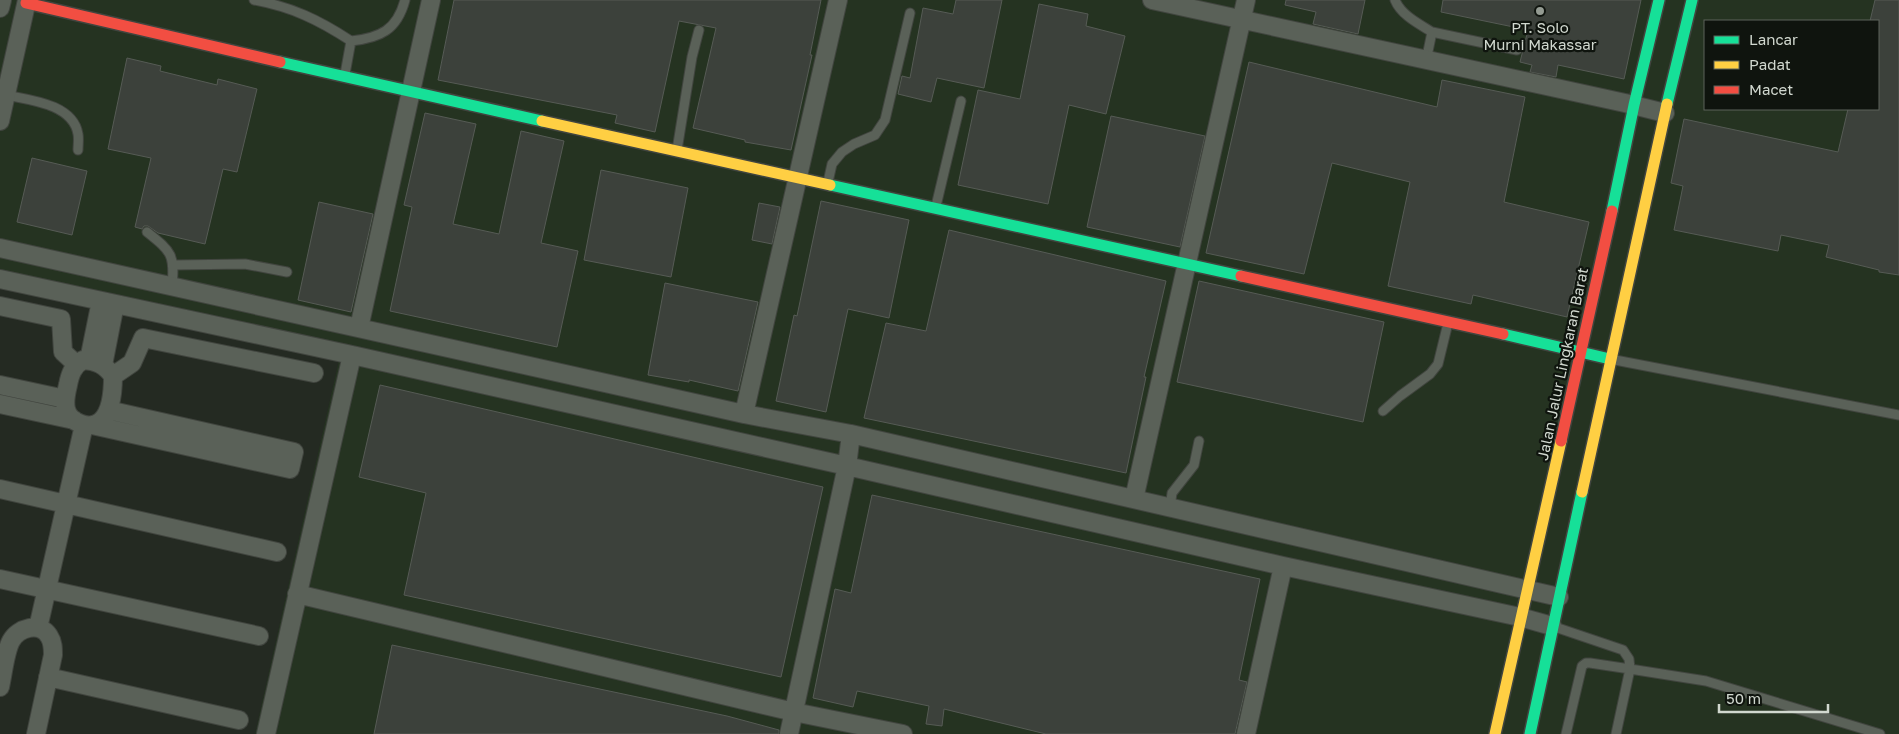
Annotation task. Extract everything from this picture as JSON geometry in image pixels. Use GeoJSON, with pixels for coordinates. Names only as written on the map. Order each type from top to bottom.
{"type":"FeatureCollection","features":[{"type":"Feature","properties":{"kind":"street"},"geometry":{"type":"LineString","coordinates":[[0,8],[2,0]]}},
{"type":"Feature","properties":{"kind":"street"},"geometry":{"type":"LineString","coordinates":[[358,328],[432,0]]}},
{"type":"Feature","properties":{"kind":"street"},"geometry":{"type":"LineString","coordinates":[[744,414],[838,0]]}},
{"type":"Feature","properties":{"kind":"street"},"geometry":{"type":"LineString","coordinates":[[1152,0],[1665,113]]}},
{"type":"Feature","properties":{"kind":"street"},"geometry":{"type":"LineString","coordinates":[[1134,499],[1246,0]]}},
{"type":"Feature","properties":{"kind":"street","name":"Jalan Jalur Lingkaran Barat"},"geometry":{"type":"LineString","coordinates":[[1495,734],[1582,350],[1634,105],[1659,0]]}},
{"type":"Feature","properties":{"kind":"street"},"geometry":{"type":"LineString","coordinates":[[1530,734],[1610,359],[1692,0]]}},
{"type":"Feature","properties":{"kind":"street"},"geometry":{"type":"LineString","coordinates":[[0,121],[26,2],[344,77],[827,185],[1188,262],[1448,322],[1582,350],[1610,359]]}},
{"type":"Feature","properties":{"kind":"street"},"geometry":{"type":"LineString","coordinates":[[0,248],[744,414],[851,434],[1559,596]]}},
{"type":"Feature","properties":{"kind":"street"},"geometry":{"type":"LineString","coordinates":[[0,279],[352,355],[1283,566],[1520,617],[1552,626]]}},
{"type":"Feature","properties":{"kind":"street"},"geometry":{"type":"LineString","coordinates":[[95,366],[109,302]]}},
{"type":"Feature","properties":{"kind":"street"},"geometry":{"type":"LineString","coordinates":[[0,306],[61,319],[63,352],[95,366],[112,397],[108,410],[101,421],[84,423],[66,411],[65,399],[70,374],[95,366],[132,363],[143,338],[314,373]]}},
{"type":"Feature","properties":{"kind":"street"},"geometry":{"type":"LineString","coordinates":[[266,734],[352,355]]}},
{"type":"Feature","properties":{"kind":"street"},"geometry":{"type":"LineString","coordinates":[[0,385],[65,399]]}},
{"type":"Feature","properties":{"kind":"street"},"geometry":{"type":"LineString","coordinates":[[0,404],[290,469],[294,452],[108,410]]}},
{"type":"Feature","properties":{"kind":"street"},"geometry":{"type":"LineString","coordinates":[[38,628],[84,423]]}},
{"type":"Feature","properties":{"kind":"street"},"geometry":{"type":"LineString","coordinates":[[789,734],[848,466],[851,434]]}},
{"type":"Feature","properties":{"kind":"street"},"geometry":{"type":"LineString","coordinates":[[0,490],[277,552]]}},
{"type":"Feature","properties":{"kind":"street"},"geometry":{"type":"LineString","coordinates":[[1246,734],[1283,566]]}},
{"type":"Feature","properties":{"kind":"street"},"geometry":{"type":"LineString","coordinates":[[0,579],[259,636]]}},
{"type":"Feature","properties":{"kind":"street"},"geometry":{"type":"LineString","coordinates":[[297,594],[794,712],[903,734]]}},
{"type":"Feature","properties":{"kind":"street"},"geometry":{"type":"LineString","coordinates":[[1,676],[10,643],[17,633],[25,628],[38,628],[49,634],[53,644],[53,655],[36,734]]}},
{"type":"Feature","properties":{"kind":"street"},"geometry":{"type":"LineString","coordinates":[[48,677],[239,720]]}},
{"type":"Feature","properties":{"kind":"lane"},"geometry":{"type":"LineString","coordinates":[[254,0],[317,19],[351,41],[371,39],[388,29],[402,12],[404,0]]}},
{"type":"Feature","properties":{"kind":"lane"},"geometry":{"type":"LineString","coordinates":[[1395,0],[1398,7],[1413,20],[1432,32],[1517,50]]}},
{"type":"Feature","properties":{"kind":"lane"},"geometry":{"type":"LineString","coordinates":[[827,185],[832,164],[842,152],[874,135],[885,120],[910,13]]}},
{"type":"Feature","properties":{"kind":"lane"},"geometry":{"type":"LineString","coordinates":[[677,151],[692,57],[699,30]]}},
{"type":"Feature","properties":{"kind":"lane"},"geometry":{"type":"LineString","coordinates":[[1426,61],[1432,32]]}},
{"type":"Feature","properties":{"kind":"lane"},"geometry":{"type":"LineString","coordinates":[[344,77],[351,41]]}},
{"type":"Feature","properties":{"kind":"lane"},"geometry":{"type":"LineString","coordinates":[[6,95],[55,106],[70,119],[78,133],[78,150]]}},
{"type":"Feature","properties":{"kind":"lane"},"geometry":{"type":"LineString","coordinates":[[935,208],[961,100]]}},
{"type":"Feature","properties":{"kind":"lane"},"geometry":{"type":"LineString","coordinates":[[147,232],[167,249],[173,258],[172,287]]}},
{"type":"Feature","properties":{"kind":"lane"},"geometry":{"type":"LineString","coordinates":[[174,265],[217,266],[245,264],[287,272]]}},
{"type":"Feature","properties":{"kind":"lane"},"geometry":{"type":"LineString","coordinates":[[1383,410],[1430,374],[1438,364],[1448,322]]}},
{"type":"Feature","properties":{"kind":"lane"},"geometry":{"type":"LineString","coordinates":[[1610,359],[1899,415]]}},
{"type":"Feature","properties":{"kind":"lane"},"geometry":{"type":"LineString","coordinates":[[1170,508],[1172,493],[1194,466],[1198,441]]}},
{"type":"Feature","properties":{"kind":"lane"},"geometry":{"type":"LineString","coordinates":[[1552,626],[1623,650],[1629,659],[1630,669],[1616,734]]}},
{"type":"Feature","properties":{"kind":"lane"},"geometry":{"type":"LineString","coordinates":[[1566,734],[1582,666],[1586,663],[1706,681],[1880,734]]}},
{"type":"Feature","properties":{"kind":"shaded area"},"geometry":{"type":"Polygon","coordinates":[[[0,0],[1899,0],[1899,734],[255,734],[339,360],[0,288],[0,0]]]}},
{"type":"Feature","properties":{"kind":"building"},"geometry":{"type":"Polygon","coordinates":[[[454,0],[821,0],[810,55],[812,55],[791,150],[745,142],[745,140],[693,128],[716,28],[679,21],[655,132],[615,123],[617,115],[438,80],[454,0]]]}},
{"type":"Feature","properties":{"kind":"building"},"geometry":{"type":"Polygon","coordinates":[[[956,0],[1002,0],[984,88],[937,78],[931,102],[898,94],[902,76],[910,78],[923,8],[953,14],[956,0]]]}},
{"type":"Feature","properties":{"kind":"building"},"geometry":{"type":"Polygon","coordinates":[[[1286,0],[1365,0],[1358,34],[1313,24],[1316,12],[1285,5],[1286,0]]]}},
{"type":"Feature","properties":{"kind":"building"},"geometry":{"type":"Polygon","coordinates":[[[1443,0],[1641,0],[1624,79],[1558,65],[1556,77],[1530,72],[1532,65],[1520,62],[1528,30],[1441,12],[1443,0]]]}},
{"type":"Feature","properties":{"kind":"building"},"geometry":{"type":"Polygon","coordinates":[[[1875,0],[1899,0],[1899,275],[1879,272],[1879,270],[1826,257],[1829,245],[1781,235],[1778,251],[1674,230],[1683,186],[1671,183],[1684,119],[1838,152],[1848,110],[1879,110],[1879,20],[1870,20],[1875,0]]]}},
{"type":"Feature","properties":{"kind":"building"},"geometry":{"type":"Polygon","coordinates":[[[1039,4],[1088,14],[1086,26],[1125,36],[1106,114],[1069,105],[1048,204],[958,185],[978,90],[1020,99],[1039,4]]]}},
{"type":"Feature","properties":{"kind":"building"},"geometry":{"type":"Polygon","coordinates":[[[127,58],[161,66],[160,71],[217,85],[218,79],[257,89],[237,172],[223,169],[205,244],[158,233],[148,226],[144,226],[142,229],[135,227],[151,158],[108,149],[127,58]]]}},
{"type":"Feature","properties":{"kind":"building"},"geometry":{"type":"Polygon","coordinates":[[[1249,62],[1437,107],[1442,80],[1525,97],[1504,202],[1589,222],[1567,317],[1473,295],[1471,304],[1388,286],[1410,182],[1332,163],[1304,274],[1206,253],[1249,62]]]}},
{"type":"Feature","properties":{"kind":"building"},"geometry":{"type":"Polygon","coordinates":[[[425,113],[476,124],[453,224],[499,234],[521,131],[564,141],[541,243],[578,251],[557,347],[390,311],[412,207],[404,205],[425,113]]]}},
{"type":"Feature","properties":{"kind":"building"},"geometry":{"type":"Polygon","coordinates":[[[1111,116],[1205,136],[1180,247],[1087,227],[1111,116]]]}},
{"type":"Feature","properties":{"kind":"building"},"geometry":{"type":"Polygon","coordinates":[[[32,158],[87,171],[72,235],[17,222],[32,158]]]}},
{"type":"Feature","properties":{"kind":"building"},"geometry":{"type":"Polygon","coordinates":[[[601,170],[688,188],[671,277],[584,260],[601,170]]]}},
{"type":"Feature","properties":{"kind":"building"},"geometry":{"type":"Polygon","coordinates":[[[821,201],[909,220],[889,318],[848,309],[826,412],[776,401],[794,315],[797,316],[821,201]]]}},
{"type":"Feature","properties":{"kind":"building"},"geometry":{"type":"Polygon","coordinates":[[[319,202],[373,214],[351,312],[298,300],[319,202]]]}},
{"type":"Feature","properties":{"kind":"building"},"geometry":{"type":"Polygon","coordinates":[[[759,203],[780,207],[772,244],[752,240],[759,203]]]}},
{"type":"Feature","properties":{"kind":"building"},"geometry":{"type":"Polygon","coordinates":[[[949,230],[1166,281],[1144,377],[1146,377],[1126,473],[864,418],[886,323],[926,331],[949,230]]]}},
{"type":"Feature","properties":{"kind":"building"},"geometry":{"type":"Polygon","coordinates":[[[1199,281],[1384,322],[1363,422],[1177,382],[1199,281]]]}},
{"type":"Feature","properties":{"kind":"building"},"geometry":{"type":"Polygon","coordinates":[[[665,283],[758,302],[738,391],[689,380],[689,382],[648,375],[665,283]]]}},
{"type":"Feature","properties":{"kind":"building"},"geometry":{"type":"Polygon","coordinates":[[[380,385],[823,487],[781,677],[404,595],[426,493],[359,477],[380,385]]]}},
{"type":"Feature","properties":{"kind":"building"},"geometry":{"type":"Polygon","coordinates":[[[872,495],[1260,579],[1239,680],[1247,682],[1235,734],[1046,734],[944,709],[942,726],[926,724],[929,706],[857,691],[853,707],[813,698],[835,589],[851,593],[872,495]]]}},
{"type":"Feature","properties":{"kind":"building"},"geometry":{"type":"Polygon","coordinates":[[[392,645],[727,716],[779,730],[779,734],[374,734],[392,645]]]}},
{"type":"Feature","properties":{"kind":"traffic: fast"},"geometry":{"type":"LineString","coordinates":[[1612,211],[1634,105],[1659,0]]}},
{"type":"Feature","properties":{"kind":"traffic: fast"},"geometry":{"type":"LineString","coordinates":[[1667,104],[1692,0]]}},
{"type":"Feature","properties":{"kind":"traffic: fast"},"geometry":{"type":"LineString","coordinates":[[280,62],[542,121]]}},
{"type":"Feature","properties":{"kind":"traffic: fast"},"geometry":{"type":"LineString","coordinates":[[830,185],[1241,276]]}},
{"type":"Feature","properties":{"kind":"traffic: fast"},"geometry":{"type":"LineString","coordinates":[[1503,334],[1610,359]]}},
{"type":"Feature","properties":{"kind":"traffic: fast"},"geometry":{"type":"LineString","coordinates":[[1530,734],[1582,492]]}},
{"type":"Feature","properties":{"kind":"traffic: slow"},"geometry":{"type":"LineString","coordinates":[[1582,492],[1667,104]]}},
{"type":"Feature","properties":{"kind":"traffic: slow"},"geometry":{"type":"LineString","coordinates":[[542,121],[830,185]]}},
{"type":"Feature","properties":{"kind":"traffic: slow"},"geometry":{"type":"LineString","coordinates":[[1495,734],[1561,441]]}},
{"type":"Feature","properties":{"kind":"traffic: jam"},"geometry":{"type":"LineString","coordinates":[[26,3],[280,62]]}},
{"type":"Feature","properties":{"kind":"traffic: jam"},"geometry":{"type":"LineString","coordinates":[[1561,441],[1612,211]]}},
{"type":"Feature","properties":{"kind":"traffic: jam"},"geometry":{"type":"LineString","coordinates":[[1241,276],[1503,334]]}},
{"type":"Feature","properties":{"kind":"place","name":"PT. Solo Murni Makassar"},"geometry":{"type":"Point","coordinates":[1540,11]}}]}
